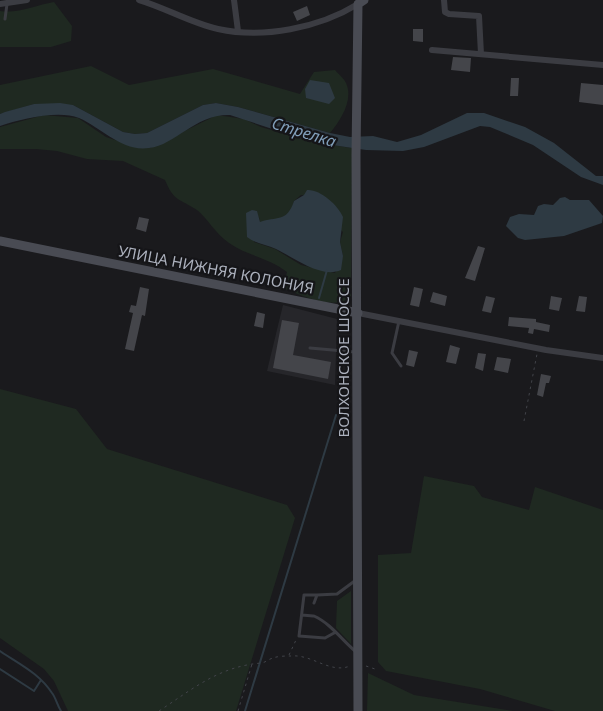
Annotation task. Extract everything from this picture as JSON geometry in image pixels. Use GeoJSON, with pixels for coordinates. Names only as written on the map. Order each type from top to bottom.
{"type":"FeatureCollection","features":[{"type":"Feature","properties":{"kind":"main road","name":"ВОЛХОНСКОЕ ШОССЕ"},"geometry":{"type":"LineString","coordinates":[[358,711],[356,129],[361,2]]}},
{"type":"Feature","properties":{"kind":"main road","name":"УЛИЦА НИЖНЯЯ КОЛОНИЯ"},"geometry":{"type":"LineString","coordinates":[[0,241],[358,313]]}},
{"type":"Feature","properties":{"kind":"street"},"geometry":{"type":"LineString","coordinates":[[0,4],[26,0]]}},
{"type":"Feature","properties":{"kind":"street"},"geometry":{"type":"LineString","coordinates":[[139,0],[210,27],[238,31],[276,31],[308,26],[323,21],[361,2]]}},
{"type":"Feature","properties":{"kind":"street"},"geometry":{"type":"LineString","coordinates":[[234,0],[238,31]]}},
{"type":"Feature","properties":{"kind":"street"},"geometry":{"type":"LineString","coordinates":[[444,0],[446,12],[449,14],[479,16],[481,54]]}},
{"type":"Feature","properties":{"kind":"street"},"geometry":{"type":"LineString","coordinates":[[432,50],[603,65]]}},
{"type":"Feature","properties":{"kind":"street","name":"УЛИЦА НИЖНЯЯ КОЛОНИЯ"},"geometry":{"type":"LineString","coordinates":[[358,313],[538,348],[603,358]]}},
{"type":"Feature","properties":{"kind":"lane"},"geometry":{"type":"LineString","coordinates":[[5,19],[8,4]]}},
{"type":"Feature","properties":{"kind":"lane"},"geometry":{"type":"LineString","coordinates":[[399,320],[392,353],[401,366]]}},
{"type":"Feature","properties":{"kind":"lane"},"geometry":{"type":"LineString","coordinates":[[310,348],[358,352]]}},
{"type":"Feature","properties":{"kind":"lane"},"geometry":{"type":"LineString","coordinates":[[334,633],[325,638],[299,636],[304,594],[337,594],[357,579]]}},
{"type":"Feature","properties":{"kind":"lane"},"geometry":{"type":"LineString","coordinates":[[314,603],[317,595]]}},
{"type":"Feature","properties":{"kind":"lane"},"geometry":{"type":"LineString","coordinates":[[302,615],[313,616],[326,623],[334,633],[357,653]]}},
{"type":"Feature","properties":{"kind":"path"},"geometry":{"type":"LineString","coordinates":[[524,420],[538,348]]}},
{"type":"Feature","properties":{"kind":"path"},"geometry":{"type":"LineString","coordinates":[[290,654],[296,640]]}},
{"type":"Feature","properties":{"kind":"path"},"geometry":{"type":"LineString","coordinates":[[159,711],[216,674],[237,666],[262,663],[272,658],[290,654],[312,658],[330,667],[342,669],[358,664],[375,669]]}},
{"type":"Feature","properties":{"kind":"path"},"geometry":{"type":"LineString","coordinates":[[238,711],[252,664]]}},
{"type":"Feature","properties":{"kind":"shaded area"},"geometry":{"type":"Polygon","coordinates":[[[54,2],[72,26],[71,41],[51,47],[0,47],[0,11],[20,10],[54,2]]]}},
{"type":"Feature","properties":{"kind":"shaded area"},"geometry":{"type":"Polygon","coordinates":[[[91,66],[129,85],[213,69],[300,94],[314,72],[335,70],[345,81],[348,96],[345,110],[330,133],[238,107],[216,103],[203,105],[147,133],[135,134],[123,132],[73,105],[34,104],[0,114],[0,85],[91,66]]]}},
{"type":"Feature","properties":{"kind":"shaded area"},"geometry":{"type":"Polygon","coordinates":[[[44,115],[78,118],[106,137],[139,148],[150,148],[217,115],[244,119],[261,127],[312,142],[352,148],[351,296],[345,301],[318,301],[283,288],[287,272],[229,243],[197,210],[174,196],[165,180],[123,161],[87,159],[57,151],[0,149],[0,127],[44,115]],[[301,195],[294,201],[291,211],[278,220],[260,223],[259,217],[254,242],[275,249],[301,265],[335,273],[343,256],[340,242],[343,232],[304,195],[301,195]]]}},
{"type":"Feature","properties":{"kind":"shaded area"},"geometry":{"type":"Polygon","coordinates":[[[283,305],[337,319],[335,385],[267,371],[283,305]]]}},
{"type":"Feature","properties":{"kind":"shaded area"},"geometry":{"type":"Polygon","coordinates":[[[0,389],[76,409],[107,449],[287,505],[295,518],[236,711],[68,711],[54,681],[44,669],[0,638],[0,389]]]}},
{"type":"Feature","properties":{"kind":"shaded area"},"geometry":{"type":"Polygon","coordinates":[[[424,476],[474,486],[482,497],[529,510],[535,487],[603,510],[603,711],[555,711],[480,689],[386,671],[378,662],[378,555],[411,553],[424,476]]]}},
{"type":"Feature","properties":{"kind":"shaded area"},"geometry":{"type":"Polygon","coordinates":[[[351,591],[351,644],[336,628],[337,601],[351,591]]]}},
{"type":"Feature","properties":{"kind":"shaded area"},"geometry":{"type":"Polygon","coordinates":[[[368,673],[414,695],[513,711],[367,711],[368,673]]]}},
{"type":"Feature","properties":{"kind":"water"},"geometry":{"type":"Polygon","coordinates":[[[310,80],[329,83],[335,98],[329,104],[306,98],[305,89],[310,80]]]}},
{"type":"Feature","properties":{"kind":"water","name":"Стрелка"},"geometry":{"type":"Polygon","coordinates":[[[60,103],[73,105],[123,132],[135,134],[147,133],[203,105],[216,103],[238,107],[330,133],[350,137],[373,136],[397,142],[421,135],[467,113],[484,113],[525,127],[554,143],[596,176],[603,176],[603,185],[581,177],[533,145],[490,127],[480,126],[424,147],[403,151],[366,150],[312,142],[230,115],[206,119],[159,146],[149,148],[139,148],[121,143],[88,122],[70,116],[40,116],[0,126],[0,114],[5,112],[34,104],[60,103]]]}},
{"type":"Feature","properties":{"kind":"water"},"geometry":{"type":"Polygon","coordinates":[[[307,190],[323,195],[341,212],[343,217],[340,242],[343,256],[341,270],[325,272],[307,266],[276,249],[247,237],[246,213],[252,210],[257,211],[260,222],[280,218],[288,213],[294,201],[304,195],[307,190]]]}},
{"type":"Feature","properties":{"kind":"water"},"geometry":{"type":"Polygon","coordinates":[[[565,197],[570,200],[589,200],[603,216],[602,223],[564,236],[525,240],[518,238],[506,226],[510,217],[519,214],[534,215],[538,206],[544,204],[553,205],[560,198],[565,197]]]}},
{"type":"Feature","properties":{"kind":"building"},"geometry":{"type":"Polygon","coordinates":[[[307,6],[310,15],[297,21],[293,12],[307,6]]]}},
{"type":"Feature","properties":{"kind":"building"},"geometry":{"type":"Polygon","coordinates":[[[413,29],[423,29],[423,42],[413,41],[413,29]]]}},
{"type":"Feature","properties":{"kind":"building"},"geometry":{"type":"Polygon","coordinates":[[[453,57],[471,58],[470,72],[451,70],[453,57]]]}},
{"type":"Feature","properties":{"kind":"building"},"geometry":{"type":"Polygon","coordinates":[[[511,78],[519,78],[518,96],[510,96],[511,78]]]}},
{"type":"Feature","properties":{"kind":"building"},"geometry":{"type":"Polygon","coordinates":[[[581,83],[603,85],[603,105],[579,102],[581,83]]]}},
{"type":"Feature","properties":{"kind":"building"},"geometry":{"type":"Polygon","coordinates":[[[139,217],[149,219],[146,232],[136,229],[139,217]]]}},
{"type":"Feature","properties":{"kind":"building"},"geometry":{"type":"Polygon","coordinates":[[[478,246],[485,248],[475,281],[465,278],[478,246]]]}},
{"type":"Feature","properties":{"kind":"building"},"geometry":{"type":"Polygon","coordinates":[[[140,287],[149,289],[145,316],[142,315],[134,351],[125,349],[133,313],[129,312],[131,305],[136,306],[140,287]]]}},
{"type":"Feature","properties":{"kind":"building"},"geometry":{"type":"Polygon","coordinates":[[[414,287],[423,289],[419,307],[410,305],[414,287]]]}},
{"type":"Feature","properties":{"kind":"building"},"geometry":{"type":"Polygon","coordinates":[[[433,292],[447,296],[445,306],[430,302],[433,292]]]}},
{"type":"Feature","properties":{"kind":"building"},"geometry":{"type":"Polygon","coordinates":[[[486,296],[495,298],[491,313],[482,311],[486,296]]]}},
{"type":"Feature","properties":{"kind":"building"},"geometry":{"type":"Polygon","coordinates":[[[551,296],[562,298],[559,311],[549,309],[551,296]]]}},
{"type":"Feature","properties":{"kind":"building"},"geometry":{"type":"Polygon","coordinates":[[[579,296],[587,297],[585,312],[576,311],[579,296]]]}},
{"type":"Feature","properties":{"kind":"building"},"geometry":{"type":"Polygon","coordinates":[[[257,312],[265,314],[263,328],[254,326],[257,312]]]}},
{"type":"Feature","properties":{"kind":"building"},"geometry":{"type":"Polygon","coordinates":[[[509,317],[536,319],[536,322],[550,325],[549,332],[534,329],[533,334],[528,333],[529,328],[508,326],[509,317]]]}},
{"type":"Feature","properties":{"kind":"building"},"geometry":{"type":"Polygon","coordinates":[[[282,320],[299,323],[293,355],[331,362],[328,379],[273,368],[282,320]]]}},
{"type":"Feature","properties":{"kind":"building"},"geometry":{"type":"Polygon","coordinates":[[[450,345],[460,348],[456,364],[446,362],[450,345]]]}},
{"type":"Feature","properties":{"kind":"building"},"geometry":{"type":"Polygon","coordinates":[[[409,350],[418,352],[414,367],[406,365],[409,350]]]}},
{"type":"Feature","properties":{"kind":"building"},"geometry":{"type":"Polygon","coordinates":[[[478,353],[486,354],[483,371],[475,368],[478,353]]]}},
{"type":"Feature","properties":{"kind":"building"},"geometry":{"type":"Polygon","coordinates":[[[497,357],[511,359],[508,373],[494,370],[497,357]]]}},
{"type":"Feature","properties":{"kind":"building"},"geometry":{"type":"Polygon","coordinates":[[[541,374],[551,376],[549,383],[546,383],[543,397],[537,395],[541,374]]]}},
{"type":"Feature","properties":{"kind":"waterway"},"geometry":{"type":"LineString","coordinates":[[319,298],[327,270]]}},
{"type":"Feature","properties":{"kind":"waterway"},"geometry":{"type":"LineString","coordinates":[[245,711],[336,415]]}},
{"type":"Feature","properties":{"kind":"waterway"},"geometry":{"type":"LineString","coordinates":[[0,651],[41,680],[53,695],[61,711]]}},
{"type":"Feature","properties":{"kind":"waterway"},"geometry":{"type":"LineString","coordinates":[[0,669],[34,691],[41,680]]}}]}
